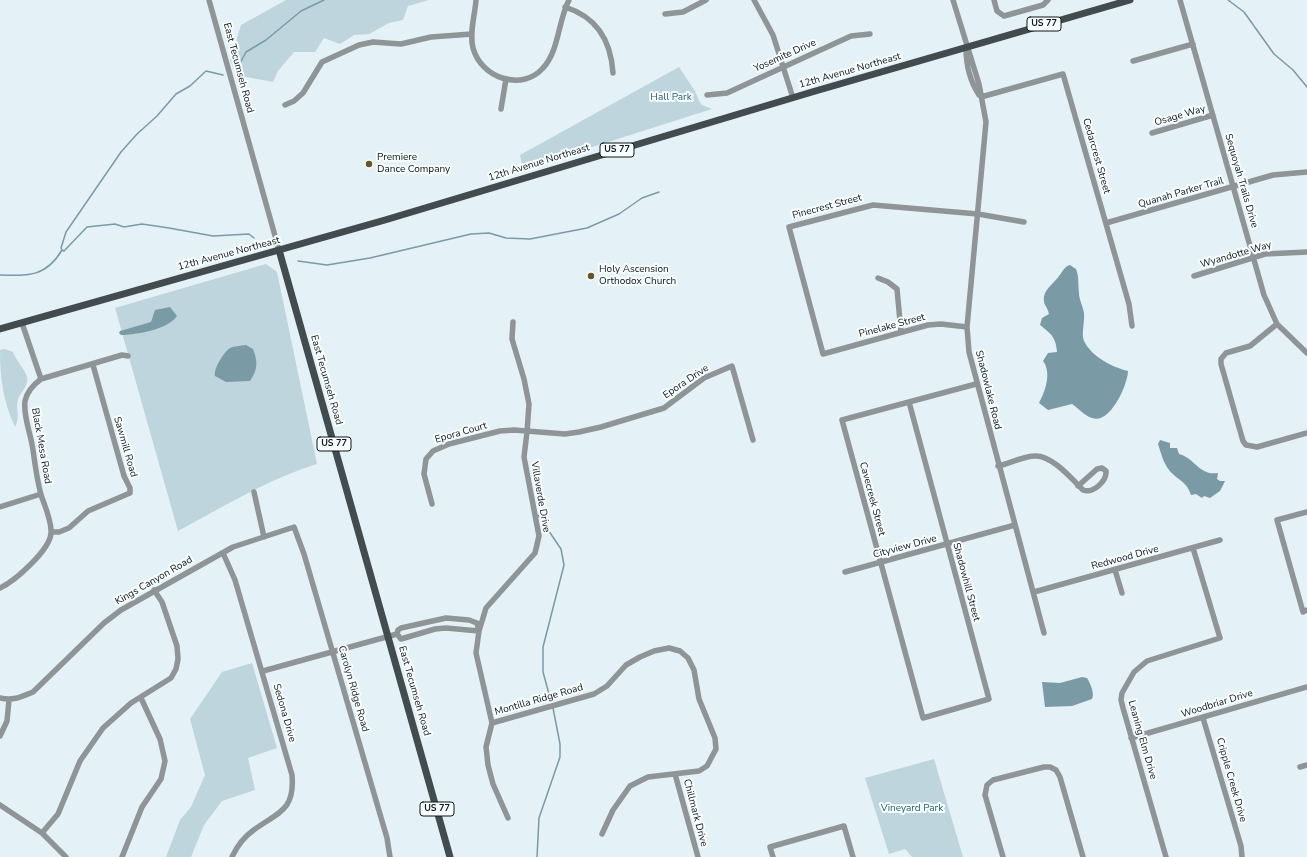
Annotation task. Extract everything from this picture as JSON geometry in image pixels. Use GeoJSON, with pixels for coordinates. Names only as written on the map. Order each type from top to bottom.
{"type":"FeatureCollection","features":[{"type":"Feature","properties":{"kind":"main road","name":"12th Avenue Northeast"},"geometry":{"type":"LineString","coordinates":[[0,329],[279,250],[1130,0]]}},
{"type":"Feature","properties":{"kind":"main road","name":"East Tecumseh Road"},"geometry":{"type":"LineString","coordinates":[[279,250],[450,857]]}},
{"type":"Feature","properties":{"kind":"street","name":"East Tecumseh Road"},"geometry":{"type":"LineString","coordinates":[[209,0],[279,250]]}},
{"type":"Feature","properties":{"kind":"street"},"geometry":{"type":"LineString","coordinates":[[476,0],[472,34],[473,48],[478,61],[489,72],[506,79],[525,78],[543,68],[552,52],[568,0]]}},
{"type":"Feature","properties":{"kind":"street"},"geometry":{"type":"LineString","coordinates":[[665,14],[683,12],[706,0]]}},
{"type":"Feature","properties":{"kind":"street"},"geometry":{"type":"LineString","coordinates":[[754,0],[773,35],[793,98]]}},
{"type":"Feature","properties":{"kind":"street","name":"Shadowlake Road"},"geometry":{"type":"LineString","coordinates":[[953,0],[966,47],[966,60],[973,85],[981,97],[987,128],[968,327],[969,352],[976,384],[1044,633]]}},
{"type":"Feature","properties":{"kind":"street"},"geometry":{"type":"LineString","coordinates":[[994,0],[997,11],[1004,16],[1043,5],[1048,0]]}},
{"type":"Feature","properties":{"kind":"street","name":"Sequoyah Trails Drive"},"geometry":{"type":"LineString","coordinates":[[1180,0],[1264,295],[1277,324],[1307,353]]}},
{"type":"Feature","properties":{"kind":"street"},"geometry":{"type":"LineString","coordinates":[[566,7],[585,15],[599,29],[612,56],[613,73]]}},
{"type":"Feature","properties":{"kind":"street"},"geometry":{"type":"LineString","coordinates":[[285,105],[294,101],[303,93],[322,62],[359,45],[373,42],[401,44],[431,37],[472,34]]}},
{"type":"Feature","properties":{"kind":"street","name":"Yosemite Drive"},"geometry":{"type":"LineString","coordinates":[[707,95],[727,93],[851,36],[870,34]]}},
{"type":"Feature","properties":{"kind":"street"},"geometry":{"type":"LineString","coordinates":[[1133,61],[1193,44]]}},
{"type":"Feature","properties":{"kind":"street","name":"Cedarcrest Street"},"geometry":{"type":"LineString","coordinates":[[981,97],[1063,74],[1129,304],[1132,326]]}},
{"type":"Feature","properties":{"kind":"street"},"geometry":{"type":"LineString","coordinates":[[501,109],[506,79]]}},
{"type":"Feature","properties":{"kind":"street","name":"Osage Way"},"geometry":{"type":"LineString","coordinates":[[1152,133],[1213,115]]}},
{"type":"Feature","properties":{"kind":"street","name":"Quanah Parker Trail"},"geometry":{"type":"LineString","coordinates":[[1106,223],[1282,173],[1307,172]]}},
{"type":"Feature","properties":{"kind":"street","name":"Pinecrest Street"},"geometry":{"type":"LineString","coordinates":[[823,354],[789,227],[874,205],[978,214]]}},
{"type":"Feature","properties":{"kind":"street"},"geometry":{"type":"LineString","coordinates":[[978,214],[1024,222]]}},
{"type":"Feature","properties":{"kind":"street","name":"Wyandotte Way"},"geometry":{"type":"LineString","coordinates":[[1194,276],[1273,253],[1307,252]]}},
{"type":"Feature","properties":{"kind":"street"},"geometry":{"type":"LineString","coordinates":[[878,278],[897,289],[901,332]]}},
{"type":"Feature","properties":{"kind":"street","name":"Villaverde Drive"},"geometry":{"type":"LineString","coordinates":[[508,818],[493,784],[488,765],[486,748],[492,723],[476,653],[479,631],[486,608],[535,553],[539,536],[524,457],[528,432],[528,404],[524,379],[512,339],[513,322]]}},
{"type":"Feature","properties":{"kind":"street"},"geometry":{"type":"LineString","coordinates":[[22,323],[41,379],[93,365],[122,355],[128,356]]}},
{"type":"Feature","properties":{"kind":"street","name":"Pinelake Street"},"geometry":{"type":"LineString","coordinates":[[823,354],[935,324],[968,327]]}},
{"type":"Feature","properties":{"kind":"street"},"geometry":{"type":"LineString","coordinates":[[1277,324],[1256,342],[1245,348],[1226,353],[1221,359],[1221,364],[1242,439],[1248,446],[1257,447],[1307,433]]}},
{"type":"Feature","properties":{"kind":"street","name":"Sawmill Road"},"geometry":{"type":"LineString","coordinates":[[52,532],[59,532],[69,528],[88,511],[130,493],[130,488],[124,476],[93,365]]}},
{"type":"Feature","properties":{"kind":"street","name":"Epora Drive"},"geometry":{"type":"LineString","coordinates":[[528,432],[579,432],[652,412],[664,408],[704,378],[732,366],[753,440]]}},
{"type":"Feature","properties":{"kind":"street","name":"Black Mesa Road"},"geometry":{"type":"LineString","coordinates":[[41,379],[32,386],[25,402],[35,469],[52,532]]}},
{"type":"Feature","properties":{"kind":"street","name":"Cavecreek Street"},"geometry":{"type":"LineString","coordinates":[[923,718],[842,420],[976,384]]}},
{"type":"Feature","properties":{"kind":"street","name":"Shadowhill Street"},"geometry":{"type":"LineString","coordinates":[[909,402],[989,699],[923,718]]}},
{"type":"Feature","properties":{"kind":"street","name":"Epora Court"},"geometry":{"type":"LineString","coordinates":[[432,504],[424,474],[426,459],[433,451],[449,444],[500,432],[528,432]]}},
{"type":"Feature","properties":{"kind":"street"},"geometry":{"type":"LineString","coordinates":[[998,466],[1034,456],[1043,456],[1052,461],[1078,486],[1086,492],[1091,491],[1105,478],[1106,471],[1099,468],[1078,486]]}},
{"type":"Feature","properties":{"kind":"street"},"geometry":{"type":"LineString","coordinates":[[254,492],[264,537]]}},
{"type":"Feature","properties":{"kind":"street"},"geometry":{"type":"LineString","coordinates":[[0,507],[41,494]]}},
{"type":"Feature","properties":{"kind":"street"},"geometry":{"type":"LineString","coordinates":[[1307,512],[1277,520],[1304,612],[1307,610]]}},
{"type":"Feature","properties":{"kind":"street","name":"Cityview Drive"},"geometry":{"type":"LineString","coordinates":[[845,572],[1015,525]]}},
{"type":"Feature","properties":{"kind":"street","name":"Kings Canyon Road"},"geometry":{"type":"LineString","coordinates":[[0,698],[9,700],[20,698],[33,692],[104,623],[121,610],[154,590],[243,543],[294,527]]}},
{"type":"Feature","properties":{"kind":"street","name":"Carolyn Ridge Road"},"geometry":{"type":"LineString","coordinates":[[294,527],[305,556],[390,846],[390,857]]}},
{"type":"Feature","properties":{"kind":"street"},"geometry":{"type":"LineString","coordinates":[[0,588],[11,581],[44,551],[52,532]]}},
{"type":"Feature","properties":{"kind":"street","name":"Redwood Drive"},"geometry":{"type":"LineString","coordinates":[[1034,592],[1220,540]]}},
{"type":"Feature","properties":{"kind":"street","name":"Leaning Elm Drive"},"geometry":{"type":"LineString","coordinates":[[1166,857],[1121,697],[1139,667],[1147,661],[1220,638],[1193,548]]}},
{"type":"Feature","properties":{"kind":"street","name":"Sedona Drive"},"geometry":{"type":"LineString","coordinates":[[223,553],[235,580],[263,671],[292,775],[293,785],[291,796],[281,814],[255,829],[244,839],[232,857]]}},
{"type":"Feature","properties":{"kind":"street"},"geometry":{"type":"LineString","coordinates":[[1115,570],[1122,593]]}},
{"type":"Feature","properties":{"kind":"street"},"geometry":{"type":"LineString","coordinates":[[42,833],[58,814],[80,761],[92,743],[114,717],[171,678],[178,659],[177,646],[162,602],[154,590]]}},
{"type":"Feature","properties":{"kind":"street"},"geometry":{"type":"LineString","coordinates":[[263,671],[388,637],[397,634],[398,630],[401,628],[446,618],[477,622],[479,631],[446,628],[435,629],[401,639],[397,634]]}},
{"type":"Feature","properties":{"kind":"street","name":"Montilla Ridge Road"},"geometry":{"type":"LineString","coordinates":[[492,723],[594,694],[607,686],[626,665],[654,651],[669,648],[680,651],[688,658],[694,670],[699,699],[715,738],[716,749],[708,766],[699,771],[675,774]]}},
{"type":"Feature","properties":{"kind":"street","name":"Woodbriar Drive"},"geometry":{"type":"LineString","coordinates":[[1132,738],[1307,688]]}},
{"type":"Feature","properties":{"kind":"street"},"geometry":{"type":"LineString","coordinates":[[122,857],[142,807],[161,779],[165,761],[160,739],[140,698]]}},
{"type":"Feature","properties":{"kind":"street"},"geometry":{"type":"LineString","coordinates":[[0,736],[7,721],[9,700]]}},
{"type":"Feature","properties":{"kind":"street","name":"Cripple Creek Drive"},"geometry":{"type":"LineString","coordinates":[[1203,718],[1241,846],[1242,857]]}},
{"type":"Feature","properties":{"kind":"street"},"geometry":{"type":"LineString","coordinates":[[1300,767],[1307,765]]}},
{"type":"Feature","properties":{"kind":"street"},"geometry":{"type":"LineString","coordinates":[[1003,857],[985,795],[987,785],[994,780],[1044,767],[1050,767],[1056,770],[1062,782],[1083,857]]}},
{"type":"Feature","properties":{"kind":"street"},"geometry":{"type":"LineString","coordinates":[[602,834],[613,810],[630,786],[648,777],[675,774]]}},
{"type":"Feature","properties":{"kind":"street","name":"Chillmark Drive"},"geometry":{"type":"LineString","coordinates":[[675,774],[698,857]]}},
{"type":"Feature","properties":{"kind":"street"},"geometry":{"type":"LineString","coordinates":[[0,805],[42,833],[66,857]]}},
{"type":"Feature","properties":{"kind":"street"},"geometry":{"type":"LineString","coordinates":[[773,857],[770,847],[844,826],[853,857]]}},
{"type":"Feature","properties":{"kind":"green space"},"geometry":{"type":"Polygon","coordinates":[[[286,0],[429,0],[408,6],[403,20],[389,23],[369,34],[354,35],[340,44],[324,38],[315,52],[294,52],[278,71],[273,82],[236,75],[230,60],[241,25],[286,0]]]}},
{"type":"Feature","properties":{"kind":"green space","name":"Hall Park"},"geometry":{"type":"Polygon","coordinates":[[[679,67],[695,91],[702,105],[712,109],[523,169],[520,155],[679,67]]]}},
{"type":"Feature","properties":{"kind":"green space"},"geometry":{"type":"Polygon","coordinates":[[[266,264],[277,272],[317,464],[263,485],[178,531],[115,308],[266,264]]]}},
{"type":"Feature","properties":{"kind":"green space"},"geometry":{"type":"Polygon","coordinates":[[[5,349],[13,352],[27,377],[26,386],[18,399],[18,420],[15,427],[5,399],[2,380],[0,350],[5,349]]]}},
{"type":"Feature","properties":{"kind":"green space"},"geometry":{"type":"Polygon","coordinates":[[[252,663],[277,748],[248,758],[255,790],[222,801],[204,825],[191,857],[166,857],[180,820],[191,807],[205,775],[190,719],[222,672],[252,663]]]}},
{"type":"Feature","properties":{"kind":"green space","name":"Vineyard Park"},"geometry":{"type":"Polygon","coordinates":[[[934,759],[963,857],[912,857],[905,849],[889,854],[865,778],[934,759]]]}},
{"type":"Feature","properties":{"kind":"shaded area"},"geometry":{"type":"Polygon","coordinates":[[[1070,265],[1076,269],[1078,274],[1079,296],[1084,313],[1084,341],[1097,356],[1116,367],[1128,371],[1125,385],[1117,402],[1111,410],[1099,419],[1089,417],[1072,404],[1048,410],[1039,403],[1047,382],[1047,371],[1043,361],[1048,353],[1057,352],[1054,339],[1040,325],[1042,318],[1049,314],[1045,305],[1044,296],[1064,269],[1070,265]]]}},
{"type":"Feature","properties":{"kind":"shaded area"},"geometry":{"type":"Polygon","coordinates":[[[170,307],[177,316],[173,321],[160,328],[135,334],[121,335],[119,333],[120,331],[151,322],[155,310],[170,307]]]}},
{"type":"Feature","properties":{"kind":"shaded area"},"geometry":{"type":"Polygon","coordinates":[[[246,345],[253,349],[256,358],[255,373],[250,381],[226,382],[215,376],[217,365],[230,348],[246,345]]]}},
{"type":"Feature","properties":{"kind":"shaded area"},"geometry":{"type":"Polygon","coordinates":[[[1160,440],[1170,443],[1170,448],[1177,448],[1179,454],[1189,459],[1206,472],[1218,473],[1217,479],[1220,481],[1225,481],[1220,491],[1210,498],[1204,496],[1202,498],[1196,494],[1191,495],[1187,486],[1172,474],[1167,467],[1158,444],[1160,440]]]}},
{"type":"Feature","properties":{"kind":"shaded area"},"geometry":{"type":"Polygon","coordinates":[[[1082,677],[1087,678],[1093,691],[1092,699],[1072,706],[1045,707],[1042,682],[1060,683],[1082,677]]]}},
{"type":"Feature","properties":{"kind":"waterway"},"geometry":{"type":"LineString","coordinates":[[238,67],[246,52],[266,40],[301,11],[324,0]]}},
{"type":"Feature","properties":{"kind":"waterway"},"geometry":{"type":"LineString","coordinates":[[1228,0],[1244,12],[1274,54],[1293,70],[1307,87]]}},
{"type":"Feature","properties":{"kind":"waterway"},"geometry":{"type":"LineString","coordinates":[[62,250],[61,248],[66,232],[121,152],[137,134],[157,116],[176,94],[190,86],[206,71],[223,75]]}},
{"type":"Feature","properties":{"kind":"waterway"},"geometry":{"type":"LineString","coordinates":[[298,261],[327,265],[370,258],[471,234],[489,233],[506,238],[530,239],[587,228],[619,214],[642,198],[659,192]]}},
{"type":"Feature","properties":{"kind":"waterway"},"geometry":{"type":"LineString","coordinates":[[0,275],[28,275],[43,270],[50,265],[62,250],[64,251],[87,227],[115,224],[124,227],[142,224],[213,236],[249,234],[254,238]]}},
{"type":"Feature","properties":{"kind":"waterway"},"geometry":{"type":"LineString","coordinates":[[538,515],[561,549],[564,565],[543,647],[543,672],[552,705]]}},
{"type":"Feature","properties":{"kind":"waterway"},"geometry":{"type":"LineString","coordinates":[[537,857],[539,818],[560,757],[560,744],[553,708]]}},
{"type":"Feature","properties":{"kind":"place","name":"Premiere Dance Company"},"geometry":{"type":"Point","coordinates":[369,164]}},
{"type":"Feature","properties":{"kind":"place","name":"Holy Ascension Orthodox Church"},"geometry":{"type":"Point","coordinates":[591,276]}}]}
